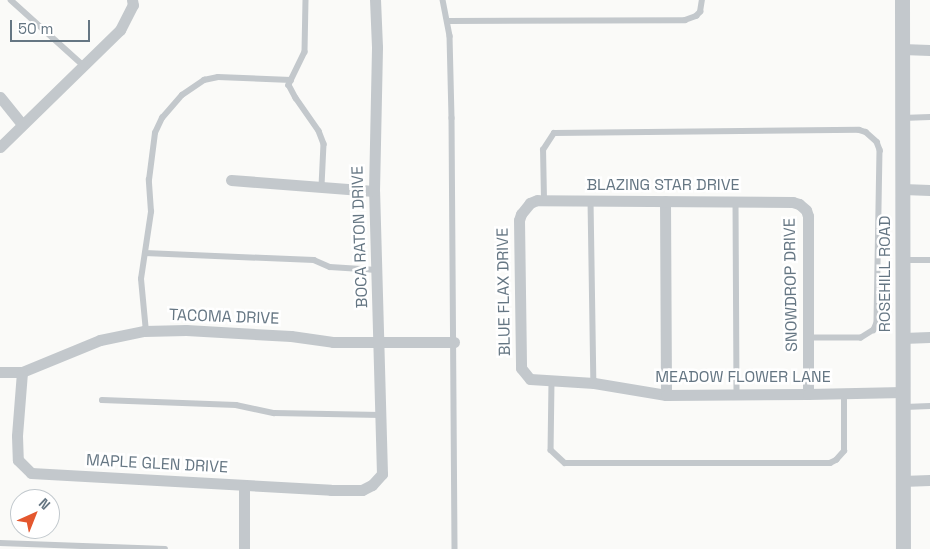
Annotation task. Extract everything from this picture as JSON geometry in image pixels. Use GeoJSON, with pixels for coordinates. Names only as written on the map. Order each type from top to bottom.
{"type":"FeatureCollection","features":[{"type":"Feature","properties":{"kind":"street"},"geometry":{"type":"LineString","coordinates":[[0,147],[120,30],[133,5],[132,0]]}},
{"type":"Feature","properties":{"kind":"street","name":"BOCA RATON DRIVE"},"geometry":{"type":"LineString","coordinates":[[375,0],[377,46],[374,191],[380,344],[382,474]]}},
{"type":"Feature","properties":{"kind":"street","name":"ROSEHILL ROAD"},"geometry":{"type":"LineString","coordinates":[[902,0],[903,549]]}},
{"type":"Feature","properties":{"kind":"street"},"geometry":{"type":"LineString","coordinates":[[902,49],[930,50]]}},
{"type":"Feature","properties":{"kind":"street"},"geometry":{"type":"LineString","coordinates":[[0,97],[22,124]]}},
{"type":"Feature","properties":{"kind":"street"},"geometry":{"type":"LineString","coordinates":[[231,180],[374,191]]}},
{"type":"Feature","properties":{"kind":"street"},"geometry":{"type":"LineString","coordinates":[[903,189],[930,190]]}},
{"type":"Feature","properties":{"kind":"street","name":"BLAZING STAR DRIVE"},"geometry":{"type":"LineString","coordinates":[[525,208],[537,200],[793,202],[802,207]]}},
{"type":"Feature","properties":{"kind":"street"},"geometry":{"type":"LineString","coordinates":[[665,201],[666,395]]}},
{"type":"Feature","properties":{"kind":"street","name":"SNOWDROP DRIVE"},"geometry":{"type":"LineString","coordinates":[[802,207],[808,216],[808,394]]}},
{"type":"Feature","properties":{"kind":"street","name":"BLUE FLAX DRIVE"},"geometry":{"type":"LineString","coordinates":[[525,208],[519,220],[521,368],[526,376]]}},
{"type":"Feature","properties":{"kind":"street","name":"TACOMA DRIVE"},"geometry":{"type":"LineString","coordinates":[[0,372],[22,372],[100,340],[146,332],[186,330],[291,336],[333,342],[380,344],[454,342]]}},
{"type":"Feature","properties":{"kind":"street"},"geometry":{"type":"LineString","coordinates":[[903,338],[930,337]]}},
{"type":"Feature","properties":{"kind":"street","name":"MAPLE GLEN DRIVE"},"geometry":{"type":"LineString","coordinates":[[22,372],[17,436],[18,460],[31,473],[130,477],[244,486],[362,490],[372,485],[382,474]]}},
{"type":"Feature","properties":{"kind":"street","name":"MEADOW FLOWER LANE"},"geometry":{"type":"LineString","coordinates":[[526,376],[536,381],[594,383],[666,395],[844,393],[903,400]]}},
{"type":"Feature","properties":{"kind":"street"},"geometry":{"type":"LineString","coordinates":[[902,482],[930,480]]}},
{"type":"Feature","properties":{"kind":"street"},"geometry":{"type":"LineString","coordinates":[[244,486],[244,549]]}},
{"type":"Feature","properties":{"kind":"lane"},"geometry":{"type":"LineString","coordinates":[[11,0],[83,66]]}},
{"type":"Feature","properties":{"kind":"lane"},"geometry":{"type":"LineString","coordinates":[[306,0],[306,52],[289,85],[296,98],[313,120],[324,144],[322,187]]}},
{"type":"Feature","properties":{"kind":"lane"},"geometry":{"type":"LineString","coordinates":[[442,0],[449,21],[452,118],[456,549]]}},
{"type":"Feature","properties":{"kind":"lane"},"geometry":{"type":"LineString","coordinates":[[449,21],[685,20],[696,16],[700,12],[702,0]]}},
{"type":"Feature","properties":{"kind":"lane"},"geometry":{"type":"LineString","coordinates":[[146,332],[141,279],[151,212],[150,180],[153,148],[155,134],[162,118],[182,95],[204,80],[218,77],[291,80]]}},
{"type":"Feature","properties":{"kind":"lane"},"geometry":{"type":"LineString","coordinates":[[902,118],[930,117]]}},
{"type":"Feature","properties":{"kind":"lane"},"geometry":{"type":"LineString","coordinates":[[544,200],[543,150],[554,133],[859,130],[866,132],[877,142],[880,150],[878,323],[874,330],[861,338],[808,338]]}},
{"type":"Feature","properties":{"kind":"lane"},"geometry":{"type":"LineString","coordinates":[[591,200],[594,383]]}},
{"type":"Feature","properties":{"kind":"lane"},"geometry":{"type":"LineString","coordinates":[[736,202],[737,394]]}},
{"type":"Feature","properties":{"kind":"lane"},"geometry":{"type":"LineString","coordinates":[[145,252],[314,260],[330,268],[377,270]]}},
{"type":"Feature","properties":{"kind":"lane"},"geometry":{"type":"LineString","coordinates":[[903,260],[930,260]]}},
{"type":"Feature","properties":{"kind":"lane"},"geometry":{"type":"LineString","coordinates":[[552,382],[551,450],[565,463],[830,463],[836,460],[844,451],[844,393]]}},
{"type":"Feature","properties":{"kind":"lane"},"geometry":{"type":"LineString","coordinates":[[102,400],[236,405],[274,413],[381,415]]}},
{"type":"Feature","properties":{"kind":"lane"},"geometry":{"type":"LineString","coordinates":[[903,400],[930,406]]}},
{"type":"Feature","properties":{"kind":"lane"},"geometry":{"type":"LineString","coordinates":[[0,543],[166,549]]}}]}
